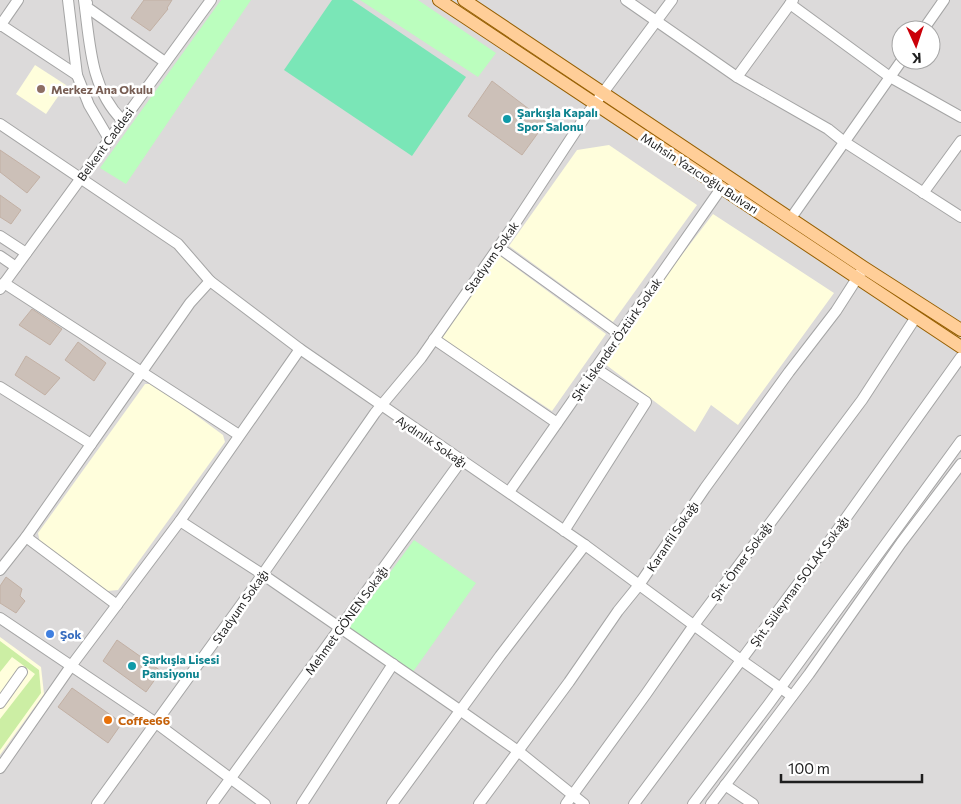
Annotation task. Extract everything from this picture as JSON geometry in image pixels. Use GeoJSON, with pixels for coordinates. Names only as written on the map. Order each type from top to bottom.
{"type":"FeatureCollection","features":[{"type":"Feature","properties":{"kind":"main road","name":"Muhsin Yazıcıoğlu Bulvarı"},"geometry":{"type":"LineString","coordinates":[[440,0],[594,104],[722,187],[861,273],[961,330]]}},
{"type":"Feature","properties":{"kind":"main road","name":"Muhsin Yazıcıoğlu Bulvarı"},"geometry":{"type":"LineString","coordinates":[[464,0],[791,218],[916,317],[961,347]]}},
{"type":"Feature","properties":{"kind":"street"},"geometry":{"type":"LineString","coordinates":[[18,0],[0,25],[77,75]]}},
{"type":"Feature","properties":{"kind":"street"},"geometry":{"type":"LineString","coordinates":[[68,0],[77,75],[89,105],[109,139]]}},
{"type":"Feature","properties":{"kind":"street","name":"Belkent Caddesi"},"geometry":{"type":"LineString","coordinates":[[2,286],[79,178],[211,0]]}},
{"type":"Feature","properties":{"kind":"street"},"geometry":{"type":"LineString","coordinates":[[626,0],[737,77],[828,129],[843,141],[961,217]]}},
{"type":"Feature","properties":{"kind":"street","name":"Stadyum Sokak"},"geometry":{"type":"LineString","coordinates":[[382,406],[434,339],[594,104],[672,0]]}},
{"type":"Feature","properties":{"kind":"street"},"geometry":{"type":"LineString","coordinates":[[930,20],[944,0]]}},
{"type":"Feature","properties":{"kind":"street"},"geometry":{"type":"LineString","coordinates":[[86,2],[165,62]]}},
{"type":"Feature","properties":{"kind":"street"},"geometry":{"type":"LineString","coordinates":[[86,2],[94,72],[110,108],[122,120]]}},
{"type":"Feature","properties":{"kind":"street"},"geometry":{"type":"LineString","coordinates":[[737,77],[791,2],[890,77],[961,117]]}},
{"type":"Feature","properties":{"kind":"street"},"geometry":{"type":"LineString","coordinates":[[791,218],[843,141],[895,70]]}},
{"type":"Feature","properties":{"kind":"street","name":"Aydınlık Sokağı"},"geometry":{"type":"LineString","coordinates":[[0,124],[178,244],[210,281],[300,349],[585,545],[792,696]]}},
{"type":"Feature","properties":{"kind":"street"},"geometry":{"type":"LineString","coordinates":[[923,193],[961,141]]}},
{"type":"Feature","properties":{"kind":"street","name":"Şht. İskender Öztürk Sokak"},"geometry":{"type":"LineString","coordinates":[[509,492],[722,187]]}},
{"type":"Feature","properties":{"kind":"street"},"geometry":{"type":"LineString","coordinates":[[0,236],[26,253]]}},
{"type":"Feature","properties":{"kind":"street"},"geometry":{"type":"LineString","coordinates":[[498,247],[619,334]]}},
{"type":"Feature","properties":{"kind":"street"},"geometry":{"type":"LineString","coordinates":[[0,256],[16,267]]}},
{"type":"Feature","properties":{"kind":"street","name":"Karanfil Sokağı"},"geometry":{"type":"LineString","coordinates":[[479,804],[639,585],[705,488],[836,311],[861,273]]}},
{"type":"Feature","properties":{"kind":"street"},"geometry":{"type":"LineString","coordinates":[[0,570],[26,537],[190,302],[210,281]]}},
{"type":"Feature","properties":{"kind":"street"},"geometry":{"type":"LineString","coordinates":[[2,286],[142,371],[240,435]]}},
{"type":"Feature","properties":{"kind":"street","name":"Şht. Ömer Sokağı"},"geometry":{"type":"LineString","coordinates":[[566,804],[694,624],[862,400],[916,317]]}},
{"type":"Feature","properties":{"kind":"street"},"geometry":{"type":"LineString","coordinates":[[434,339],[557,424]]}},
{"type":"Feature","properties":{"kind":"street"},"geometry":{"type":"LineString","coordinates":[[0,768],[71,666],[180,521],[300,349]]}},
{"type":"Feature","properties":{"kind":"street","name":"Şht. Süleyman SOLAK Sokağı"},"geometry":{"type":"LineString","coordinates":[[634,804],[818,557],[961,357]]}},
{"type":"Feature","properties":{"kind":"street"},"geometry":{"type":"LineString","coordinates":[[564,531],[646,402],[595,368]]}},
{"type":"Feature","properties":{"kind":"street"},"geometry":{"type":"LineString","coordinates":[[0,387],[91,444]]}},
{"type":"Feature","properties":{"kind":"street","name":"Stadyum Sokağı"},"geometry":{"type":"LineString","coordinates":[[97,804],[375,413],[382,406]]}},
{"type":"Feature","properties":{"kind":"street"},"geometry":{"type":"LineString","coordinates":[[693,804],[961,441]]}},
{"type":"Feature","properties":{"kind":"street","name":"Mehmet GÖNEN Sokağı"},"geometry":{"type":"LineString","coordinates":[[212,804],[461,461]]}},
{"type":"Feature","properties":{"kind":"street"},"geometry":{"type":"LineString","coordinates":[[711,804],[792,696],[901,543],[961,464]]}},
{"type":"Feature","properties":{"kind":"street"},"geometry":{"type":"LineString","coordinates":[[180,521],[262,574],[518,751],[584,804]]}},
{"type":"Feature","properties":{"kind":"street"},"geometry":{"type":"LineString","coordinates":[[26,537],[117,605]]}},
{"type":"Feature","properties":{"kind":"street"},"geometry":{"type":"LineString","coordinates":[[392,804],[585,545]]}},
{"type":"Feature","properties":{"kind":"street"},"geometry":{"type":"LineString","coordinates":[[0,618],[156,723],[265,804]]}},
{"type":"Feature","properties":{"kind":"street"},"geometry":{"type":"LineString","coordinates":[[302,804],[393,664]]}},
{"type":"Feature","properties":{"kind":"street"},"geometry":{"type":"LineString","coordinates":[[0,702],[22,672]]}},
{"type":"Feature","properties":{"kind":"street"},"geometry":{"type":"LineString","coordinates":[[725,785],[753,804]]}},
{"type":"Feature","properties":{"kind":"shaded area"},"geometry":{"type":"Polygon","coordinates":[[[0,0],[961,0],[961,804],[0,804],[0,0]]]}},
{"type":"Feature","properties":{"kind":"shaded area","name":"Merkez Ana Okulu"},"geometry":{"type":"Polygon","coordinates":[[[35,65],[66,85],[46,114],[16,94],[35,65]]]}},
{"type":"Feature","properties":{"kind":"shaded area"},"geometry":{"type":"Polygon","coordinates":[[[609,145],[697,205],[613,322],[509,246],[577,150],[609,145]]]}},
{"type":"Feature","properties":{"kind":"shaded area"},"geometry":{"type":"Polygon","coordinates":[[[713,214],[834,293],[738,425],[711,405],[695,432],[601,361],[713,214]]]}},
{"type":"Feature","properties":{"kind":"shaded area"},"geometry":{"type":"Polygon","coordinates":[[[500,256],[606,334],[552,411],[441,338],[500,256]]]}},
{"type":"Feature","properties":{"kind":"shaded area"},"geometry":{"type":"Polygon","coordinates":[[[145,384],[154,384],[223,435],[225,442],[118,590],[107,591],[40,543],[38,533],[145,384]]]}},
{"type":"Feature","properties":{"kind":"shaded area"},"geometry":{"type":"Polygon","coordinates":[[[0,637],[41,667],[44,694],[0,755],[0,637]]]}},
{"type":"Feature","properties":{"kind":"green space"},"geometry":{"type":"Polygon","coordinates":[[[221,0],[251,0],[126,184],[100,168],[221,0]]]}},
{"type":"Feature","properties":{"kind":"green space"},"geometry":{"type":"Polygon","coordinates":[[[332,0],[352,0],[466,77],[412,156],[284,70],[332,0]]]}},
{"type":"Feature","properties":{"kind":"green space"},"geometry":{"type":"Polygon","coordinates":[[[360,0],[418,0],[496,53],[478,77],[360,0]]]}},
{"type":"Feature","properties":{"kind":"green space"},"geometry":{"type":"Polygon","coordinates":[[[414,540],[476,583],[410,676],[346,632],[414,540]]]}},
{"type":"Feature","properties":{"kind":"green space"},"geometry":{"type":"Polygon","coordinates":[[[0,641],[39,670],[41,693],[0,750],[0,719],[35,674],[12,657],[0,672],[0,641]]]}},
{"type":"Feature","properties":{"kind":"building"},"geometry":{"type":"Polygon","coordinates":[[[144,0],[172,0],[168,9],[150,31],[131,18],[144,0]]]}},
{"type":"Feature","properties":{"kind":"building","name":"Şarkışla Kapalı Spor Salonu"},"geometry":{"type":"Polygon","coordinates":[[[492,81],[546,122],[522,155],[468,116],[492,81]]]}},
{"type":"Feature","properties":{"kind":"building"},"geometry":{"type":"Polygon","coordinates":[[[0,150],[40,177],[27,193],[0,172],[0,150]]]}},
{"type":"Feature","properties":{"kind":"building"},"geometry":{"type":"Polygon","coordinates":[[[0,195],[21,210],[11,224],[0,217],[0,195]]]}},
{"type":"Feature","properties":{"kind":"building"},"geometry":{"type":"Polygon","coordinates":[[[32,309],[62,329],[50,345],[19,325],[32,309]]]}},
{"type":"Feature","properties":{"kind":"building"},"geometry":{"type":"Polygon","coordinates":[[[78,342],[106,363],[94,381],[65,360],[78,342]]]}},
{"type":"Feature","properties":{"kind":"building"},"geometry":{"type":"Polygon","coordinates":[[[26,356],[60,378],[45,395],[15,375],[26,356]]]}},
{"type":"Feature","properties":{"kind":"building"},"geometry":{"type":"Polygon","coordinates":[[[6,577],[22,589],[20,596],[25,601],[16,613],[0,603],[0,586],[6,577]]]}},
{"type":"Feature","properties":{"kind":"building","name":"Şarkışla Lisesi Pansiyonu"},"geometry":{"type":"Polygon","coordinates":[[[117,640],[161,671],[146,692],[103,661],[117,640]]]}},
{"type":"Feature","properties":{"kind":"building"},"geometry":{"type":"Polygon","coordinates":[[[72,688],[122,723],[108,743],[58,707],[72,688]]]}},
{"type":"Feature","properties":{"kind":"place","name":"Merkez Ana Okulu"},"geometry":{"type":"Point","coordinates":[41,89]}},
{"type":"Feature","properties":{"kind":"place","name":"Şarkışla Kapalı Spor Salonu"},"geometry":{"type":"Point","coordinates":[507,119]}},
{"type":"Feature","properties":{"kind":"place","name":"Şok"},"geometry":{"type":"Point","coordinates":[50,634]}},
{"type":"Feature","properties":{"kind":"place","name":"Şarkışla Lisesi Pansiyonu"},"geometry":{"type":"Point","coordinates":[132,666]}},
{"type":"Feature","properties":{"kind":"place","name":"Coffee66"},"geometry":{"type":"Point","coordinates":[108,720]}}]}
